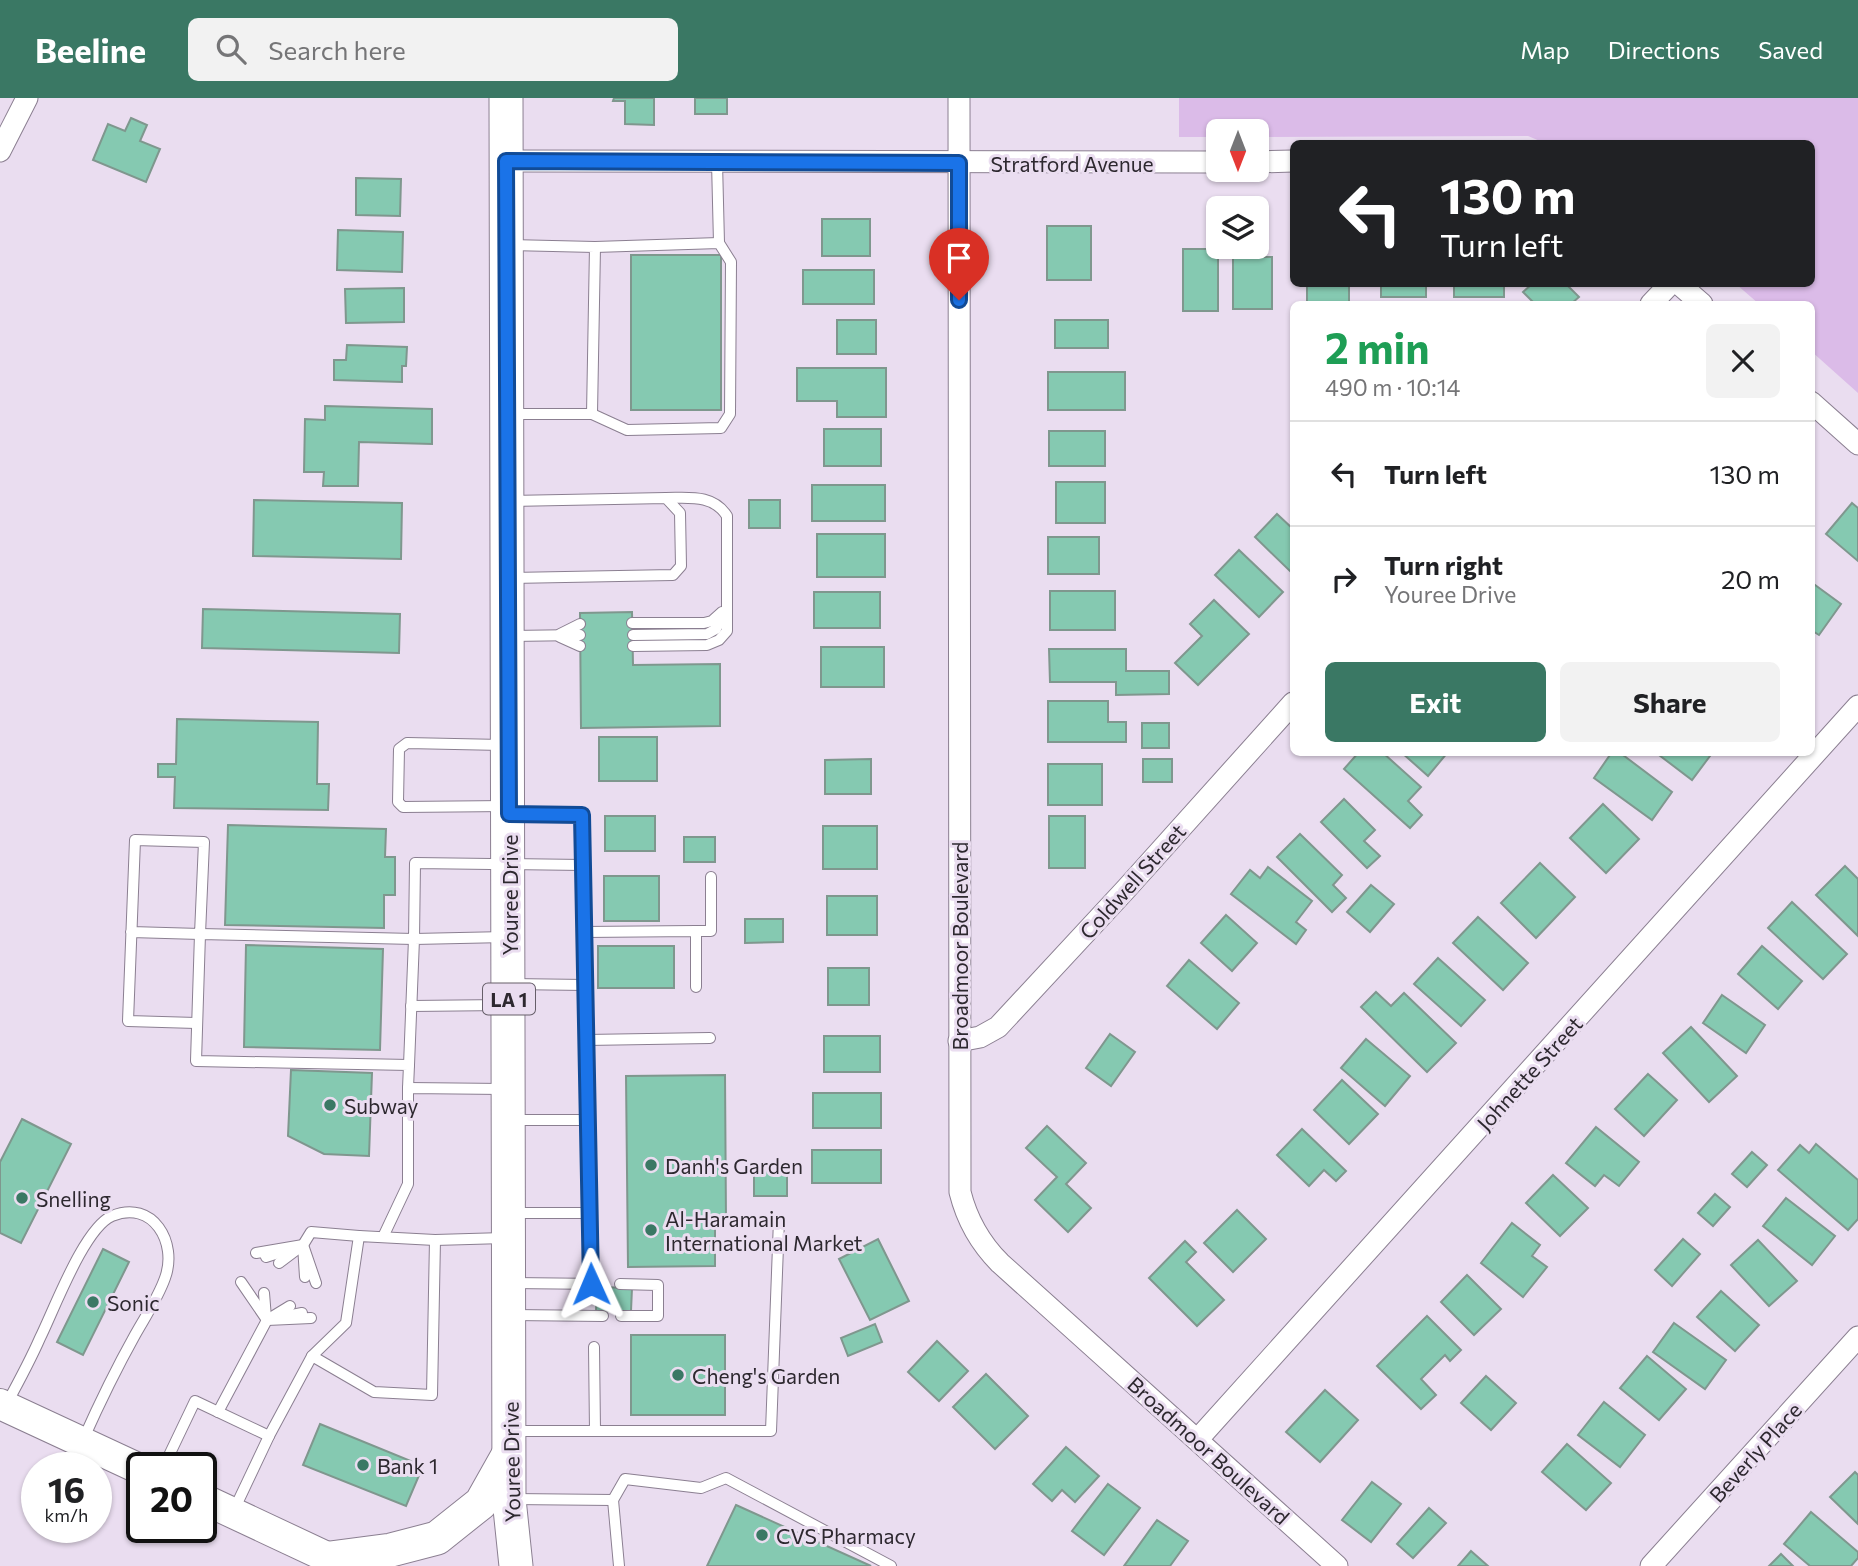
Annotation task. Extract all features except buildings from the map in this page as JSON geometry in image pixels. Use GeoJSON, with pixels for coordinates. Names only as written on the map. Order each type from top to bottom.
{"type":"FeatureCollection","features":[{"type":"Feature","properties":{"kind":"main road","name":"Youree Drive"},"geometry":{"type":"LineString","coordinates":[[506,98],[509,1499],[516,1566]]}},
{"type":"Feature","properties":{"kind":"main road"},"geometry":{"type":"LineString","coordinates":[[3,1405],[126,1463]]}},
{"type":"Feature","properties":{"kind":"main road"},"geometry":{"type":"LineString","coordinates":[[217,1505],[337,1564],[437,1538],[481,1503],[510,1442]]}},
{"type":"Feature","properties":{"kind":"street"},"geometry":{"type":"LineString","coordinates":[[0,151],[27,98]]}},
{"type":"Feature","properties":{"kind":"street","name":"Broadmoor Boulevard"},"geometry":{"type":"LineString","coordinates":[[958,98],[959,1041],[960,1192],[964,1208],[978,1237],[1000,1263],[1337,1566]]}},
{"type":"Feature","properties":{"kind":"street","name":"Stratford Avenue"},"geometry":{"type":"LineString","coordinates":[[506,161],[1206,162]]}},
{"type":"Feature","properties":{"kind":"street"},"geometry":{"type":"LineString","coordinates":[[1269,162],[1290,161]]}},
{"type":"Feature","properties":{"kind":"street"},"geometry":{"type":"LineString","coordinates":[[1654,301],[1667,287]]}},
{"type":"Feature","properties":{"kind":"street"},"geometry":{"type":"LineString","coordinates":[[1682,287],[1699,301]]}},
{"type":"Feature","properties":{"kind":"street"},"geometry":{"type":"LineString","coordinates":[[1815,406],[1858,444]]}},
{"type":"Feature","properties":{"kind":"street","name":"Johnette Street"},"geometry":{"type":"LineString","coordinates":[[1815,753],[1858,705]]}},
{"type":"Feature","properties":{"kind":"street","name":"Coldwell Street"},"geometry":{"type":"LineString","coordinates":[[959,1041],[980,1037],[998,1027],[1290,706]]}},
{"type":"Feature","properties":{"kind":"street","name":"Johnette Street"},"geometry":{"type":"LineString","coordinates":[[1198,1439],[1812,756]]}},
{"type":"Feature","properties":{"kind":"street","name":"Beverly Place"},"geometry":{"type":"LineString","coordinates":[[1651,1566],[1858,1337]]}},
{"type":"Feature","properties":{"kind":"lane"},"geometry":{"type":"LineString","coordinates":[[507,414],[592,414],[627,430],[721,428],[730,414],[731,261],[719,243],[717,162]]}},
{"type":"Feature","properties":{"kind":"lane"},"geometry":{"type":"LineString","coordinates":[[506,245],[595,247],[719,243]]}},
{"type":"Feature","properties":{"kind":"lane"},"geometry":{"type":"LineString","coordinates":[[592,414],[595,247]]}},
{"type":"Feature","properties":{"kind":"lane"},"geometry":{"type":"LineString","coordinates":[[508,578],[673,575],[681,566],[680,513],[666,498]]}},
{"type":"Feature","properties":{"kind":"lane"},"geometry":{"type":"LineString","coordinates":[[508,501],[704,498],[714,502],[727,516],[729,525],[727,631],[719,640],[706,645],[633,635],[712,621],[727,608]]}},
{"type":"Feature","properties":{"kind":"lane"},"geometry":{"type":"LineString","coordinates":[[508,636],[580,635],[558,636]]}},
{"type":"Feature","properties":{"kind":"lane"},"geometry":{"type":"LineString","coordinates":[[508,745],[407,743],[399,749],[398,802],[403,807],[582,815],[590,1213],[596,1284],[510,1299]]}},
{"type":"Feature","properties":{"kind":"lane"},"geometry":{"type":"LineString","coordinates":[[196,1023],[128,1021],[135,840],[204,842],[196,1061],[409,1065]]}},
{"type":"Feature","properties":{"kind":"lane"},"geometry":{"type":"LineString","coordinates":[[383,1237],[408,1184],[415,863],[583,865]]}},
{"type":"Feature","properties":{"kind":"lane"},"geometry":{"type":"LineString","coordinates":[[584,932],[711,931],[711,877]]}},
{"type":"Feature","properties":{"kind":"lane"},"geometry":{"type":"LineString","coordinates":[[696,931],[696,987]]}},
{"type":"Feature","properties":{"kind":"lane"},"geometry":{"type":"LineString","coordinates":[[131,932],[414,939],[509,937]]}},
{"type":"Feature","properties":{"kind":"lane"},"geometry":{"type":"LineString","coordinates":[[411,1006],[585,985]]}},
{"type":"Feature","properties":{"kind":"lane"},"geometry":{"type":"LineString","coordinates":[[586,1040],[710,1038]]}},
{"type":"Feature","properties":{"kind":"lane"},"geometry":{"type":"LineString","coordinates":[[408,1088],[588,1120]]}},
{"type":"Feature","properties":{"kind":"lane"},"geometry":{"type":"LineString","coordinates":[[3,1405],[94,1230],[111,1216],[134,1213],[155,1221],[165,1238],[169,1257],[165,1278],[107,1386],[82,1442]]}},
{"type":"Feature","properties":{"kind":"lane"},"geometry":{"type":"LineString","coordinates":[[279,1263],[303,1245],[311,1232],[435,1240],[590,1213]]}},
{"type":"Feature","properties":{"kind":"lane"},"geometry":{"type":"LineString","coordinates":[[510,1442],[595,1431],[771,1431],[779,1220]]}},
{"type":"Feature","properties":{"kind":"lane"},"geometry":{"type":"LineString","coordinates":[[233,1512],[269,1436],[312,1356],[346,1323],[359,1236]]}},
{"type":"Feature","properties":{"kind":"lane"},"geometry":{"type":"LineString","coordinates":[[312,1356],[374,1392],[432,1395],[435,1240]]}},
{"type":"Feature","properties":{"kind":"lane"},"geometry":{"type":"LineString","coordinates":[[261,1255],[303,1245]]}},
{"type":"Feature","properties":{"kind":"lane"},"geometry":{"type":"LineString","coordinates":[[303,1245],[305,1278]]}},
{"type":"Feature","properties":{"kind":"lane"},"geometry":{"type":"LineString","coordinates":[[303,1245],[321,1285]]}},
{"type":"Feature","properties":{"kind":"lane"},"geometry":{"type":"LineString","coordinates":[[246,1284],[267,1320]]}},
{"type":"Feature","properties":{"kind":"lane"},"geometry":{"type":"LineString","coordinates":[[620,1284],[658,1285],[658,1316],[621,1316]]}},
{"type":"Feature","properties":{"kind":"lane"},"geometry":{"type":"LineString","coordinates":[[264,1293],[267,1320]]}},
{"type":"Feature","properties":{"kind":"lane"},"geometry":{"type":"LineString","coordinates":[[510,1299],[603,1316]]}},
{"type":"Feature","properties":{"kind":"lane"},"geometry":{"type":"LineString","coordinates":[[218,1412],[267,1320],[290,1306]]}},
{"type":"Feature","properties":{"kind":"lane"},"geometry":{"type":"LineString","coordinates":[[267,1320],[307,1316]]}},
{"type":"Feature","properties":{"kind":"lane"},"geometry":{"type":"LineString","coordinates":[[594,1347],[595,1431]]}},
{"type":"Feature","properties":{"kind":"lane"},"geometry":{"type":"LineString","coordinates":[[171,1452],[195,1401],[269,1436]]}},
{"type":"Feature","properties":{"kind":"lane"},"geometry":{"type":"LineString","coordinates":[[619,1566],[613,1500],[625,1479],[701,1488],[726,1478],[891,1566]]}},
{"type":"Feature","properties":{"kind":"lane"},"geometry":{"type":"LineString","coordinates":[[509,1499],[613,1500]]}},
{"type":"Feature","properties":{"kind":"shaded area"},"geometry":{"type":"Polygon","coordinates":[[[1179,98],[1858,98],[1858,393],[1815,355],[1815,301],[1756,301],[1739,287],[1815,287],[1815,140],[1538,140],[1528,136],[1269,137],[1269,119],[1206,119],[1206,137],[1179,137],[1179,98]]]}},
{"type":"Feature","properties":{"kind":"place","name":"Subway"},"geometry":{"type":"Point","coordinates":[330,1105]}},
{"type":"Feature","properties":{"kind":"place","name":"Danh's Garden"},"geometry":{"type":"Point","coordinates":[651,1165]}},
{"type":"Feature","properties":{"kind":"place","name":"Snelling"},"geometry":{"type":"Point","coordinates":[22,1198]}},
{"type":"Feature","properties":{"kind":"place","name":"Al-Haramain International Market"},"geometry":{"type":"Point","coordinates":[651,1230]}},
{"type":"Feature","properties":{"kind":"place","name":"Sonic"},"geometry":{"type":"Point","coordinates":[93,1302]}},
{"type":"Feature","properties":{"kind":"place","name":"Cheng's Garden"},"geometry":{"type":"Point","coordinates":[678,1375]}},
{"type":"Feature","properties":{"kind":"place","name":"Bank 1"},"geometry":{"type":"Point","coordinates":[363,1465]}},
{"type":"Feature","properties":{"kind":"place","name":"CVS Pharmacy"},"geometry":{"type":"Point","coordinates":[762,1535]}},
{"type":"Feature","properties":{"kind":"route"},"geometry":{"type":"LineString","coordinates":[[591,1284],[582,815],[509,814],[506,161],[959,163],[959,300]]}}]}
